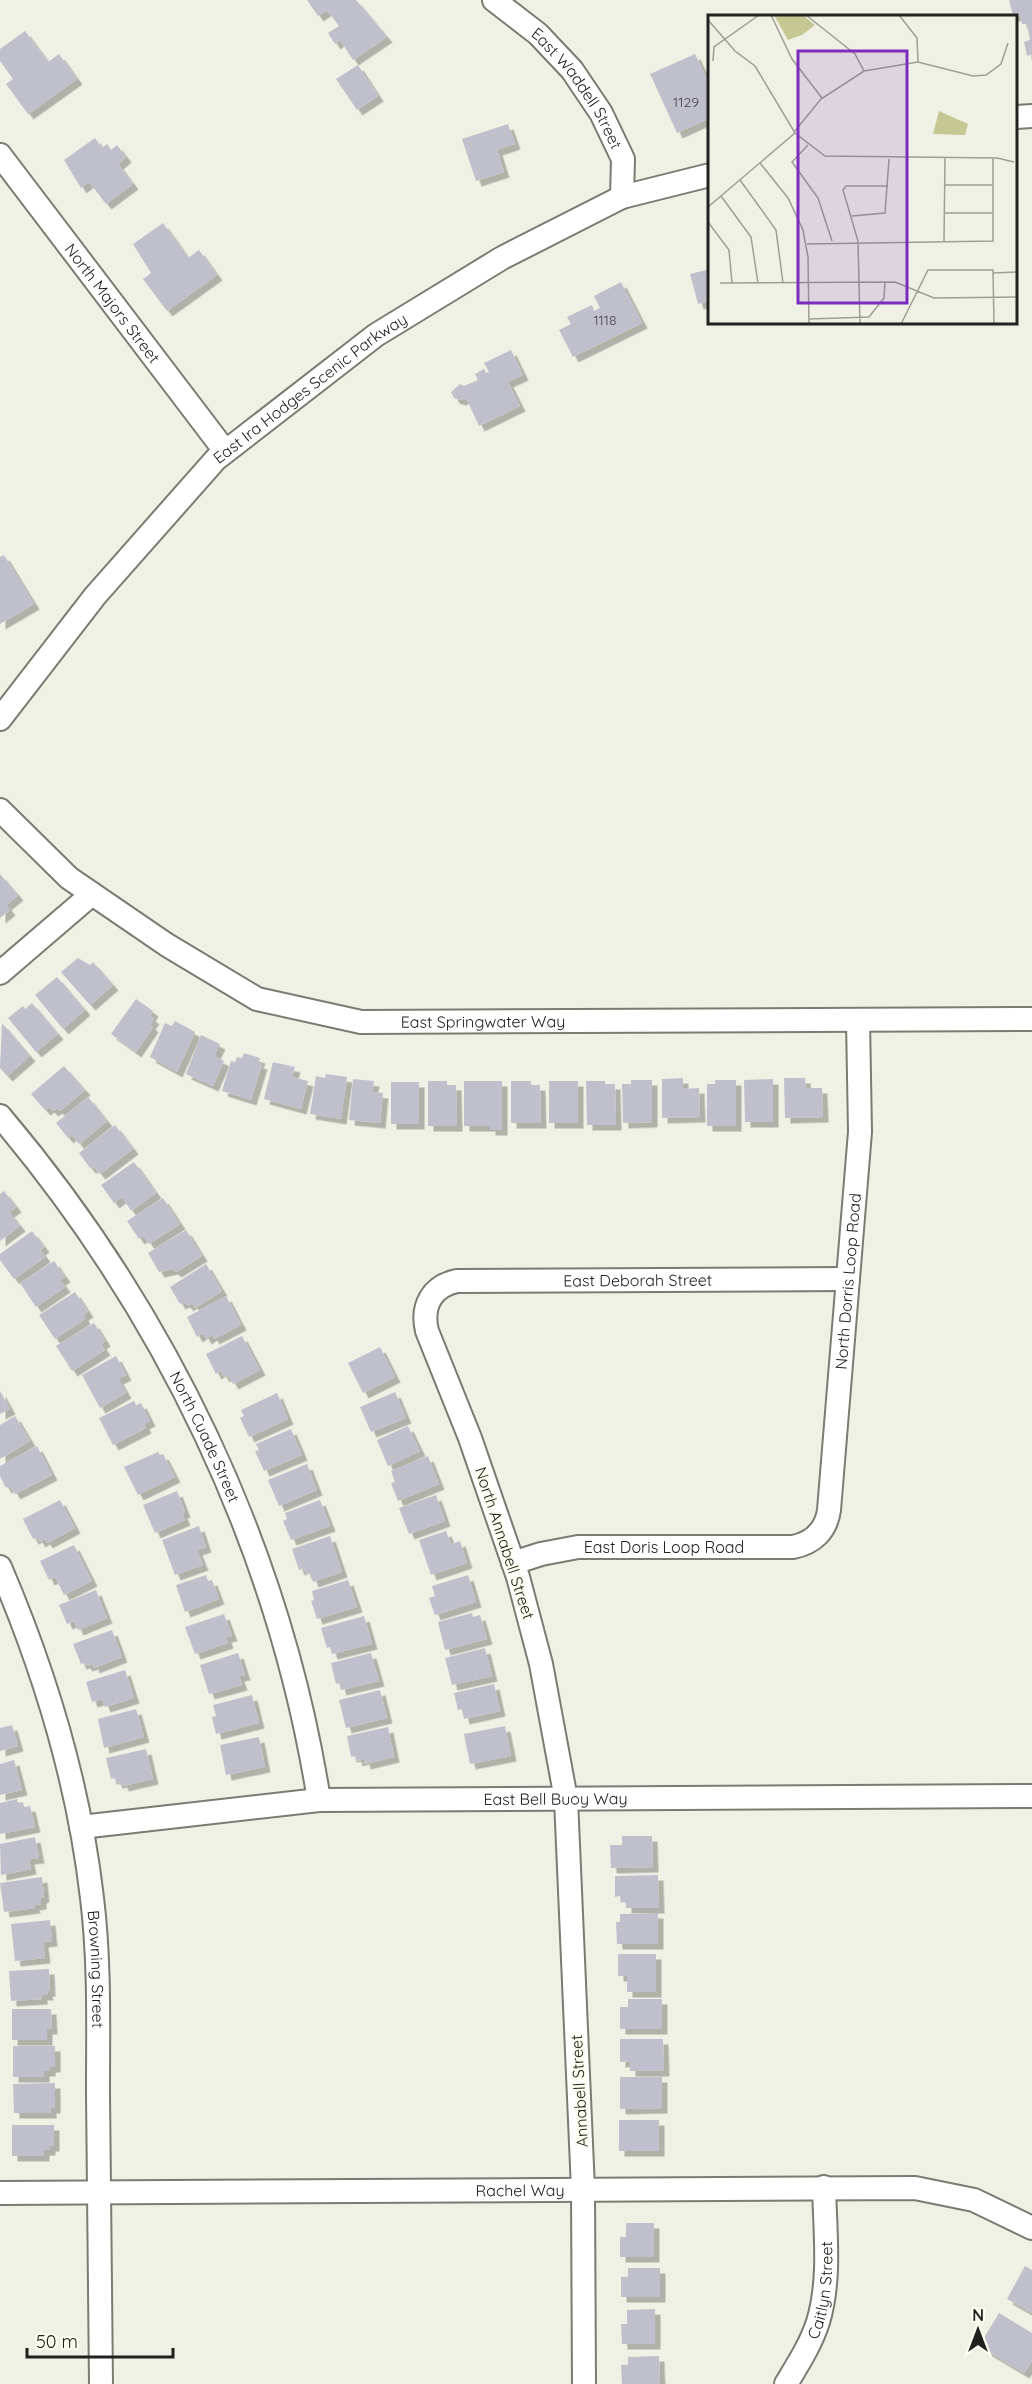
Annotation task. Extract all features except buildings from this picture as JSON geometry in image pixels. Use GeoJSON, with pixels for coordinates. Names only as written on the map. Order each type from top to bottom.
{"type":"FeatureCollection","features":[{"type":"Feature","properties":{"kind":"street","name":"East Waddell Street"},"geometry":{"type":"LineString","coordinates":[[495,0],[538,34],[572,70],[601,113],[623,159],[622,197]]}},
{"type":"Feature","properties":{"kind":"street"},"geometry":{"type":"LineString","coordinates":[[1017,117],[1032,116]]}},
{"type":"Feature","properties":{"kind":"street","name":"North Majors Street"},"geometry":{"type":"LineString","coordinates":[[0,155],[225,452]]}},
{"type":"Feature","properties":{"kind":"street","name":"East Ira Hodges Scenic Parkway"},"geometry":{"type":"LineString","coordinates":[[0,718],[95,596],[225,452],[376,335],[502,258],[622,197],[708,176]]}},
{"type":"Feature","properties":{"kind":"street","name":"East Springwater Way"},"geometry":{"type":"LineString","coordinates":[[0,810],[69,879],[167,945],[257,999],[361,1022],[1032,1019]]}},
{"type":"Feature","properties":{"kind":"street"},"geometry":{"type":"LineString","coordinates":[[0,973],[92,894]]}},
{"type":"Feature","properties":{"kind":"street","name":"North Dorris Loop Road"},"geometry":{"type":"LineString","coordinates":[[815,1538],[825,1525],[829,1510],[860,1131],[858,1020]]}},
{"type":"Feature","properties":{"kind":"street","name":"North Cuade Street"},"geometry":{"type":"LineString","coordinates":[[0,1116],[70,1204],[132,1296],[182,1386],[213,1449],[242,1519],[281,1629],[303,1710],[319,1800]]}},
{"type":"Feature","properties":{"kind":"street","name":"East Deborah Street"},"geometry":{"type":"LineString","coordinates":[[432,1295],[448,1283],[457,1281],[848,1279]]}},
{"type":"Feature","properties":{"kind":"street","name":"North Annabell Street"},"geometry":{"type":"LineString","coordinates":[[432,1295],[425,1312],[427,1331],[470,1438],[513,1563],[541,1664],[566,1799]]}},
{"type":"Feature","properties":{"kind":"street","name":"East Doris Loop Road"},"geometry":{"type":"LineString","coordinates":[[513,1563],[547,1552],[578,1547],[793,1547],[815,1538]]}},
{"type":"Feature","properties":{"kind":"street","name":"Browning Street"},"geometry":{"type":"LineString","coordinates":[[0,1567],[49,1698],[81,1827],[92,1899],[96,1946],[101,2384]]}},
{"type":"Feature","properties":{"kind":"street","name":"East Bell Buoy Way"},"geometry":{"type":"LineString","coordinates":[[81,1827],[319,1800],[1032,1796]]}},
{"type":"Feature","properties":{"kind":"street","name":"Annabell Street"},"geometry":{"type":"LineString","coordinates":[[566,1799],[583,2189],[584,2384]]}},
{"type":"Feature","properties":{"kind":"street","name":"Caitlyn Street"},"geometry":{"type":"LineString","coordinates":[[786,2384],[811,2339],[822,2302],[826,2251],[824,2187]]}},
{"type":"Feature","properties":{"kind":"street","name":"Rachel Way"},"geometry":{"type":"LineString","coordinates":[[0,2193],[896,2187],[935,2190],[983,2204],[1032,2228]]}}]}
